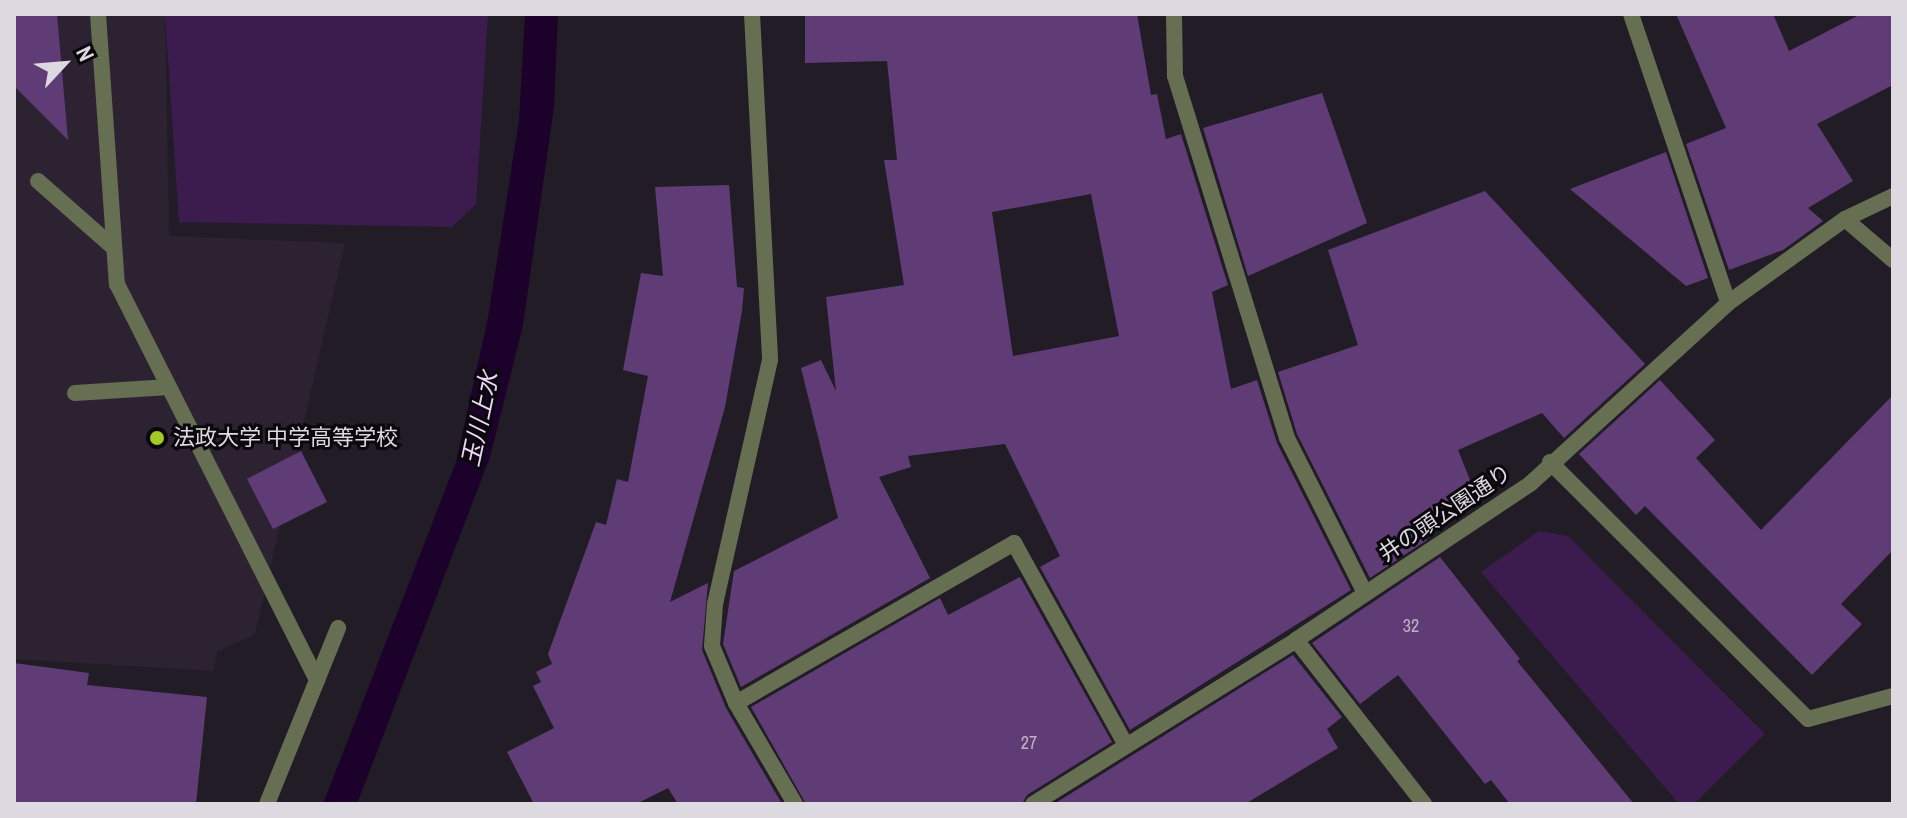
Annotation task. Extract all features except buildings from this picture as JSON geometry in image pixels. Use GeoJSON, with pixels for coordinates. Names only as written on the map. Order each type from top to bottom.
{"type":"FeatureCollection","features":[{"type":"Feature","properties":{"kind":"street"},"geometry":{"type":"LineString","coordinates":[[98,14],[117,284],[317,680]]}},
{"type":"Feature","properties":{"kind":"street"},"geometry":{"type":"LineString","coordinates":[[752,14],[770,360],[715,604],[712,646],[736,703],[795,804]]}},
{"type":"Feature","properties":{"kind":"street"},"geometry":{"type":"LineString","coordinates":[[1174,14],[1175,76],[1287,438],[1365,593]]}},
{"type":"Feature","properties":{"kind":"street"},"geometry":{"type":"LineString","coordinates":[[1631,14],[1728,303]]}},
{"type":"Feature","properties":{"kind":"street"},"geometry":{"type":"LineString","coordinates":[[38,181],[114,248]]}},
{"type":"Feature","properties":{"kind":"street","name":"井の頭公園通り"},"geometry":{"type":"LineString","coordinates":[[1033,804],[1296,640],[1530,484],[1550,462],[1728,303],[1845,219],[1893,196]]}},
{"type":"Feature","properties":{"kind":"street"},"geometry":{"type":"LineString","coordinates":[[1845,219],[1893,260]]}},
{"type":"Feature","properties":{"kind":"street"},"geometry":{"type":"LineString","coordinates":[[75,393],[169,387]]}},
{"type":"Feature","properties":{"kind":"street"},"geometry":{"type":"LineString","coordinates":[[1550,462],[1808,719],[1893,696]]}},
{"type":"Feature","properties":{"kind":"street"},"geometry":{"type":"LineString","coordinates":[[736,703],[1014,543],[1126,745]]}},
{"type":"Feature","properties":{"kind":"street"},"geometry":{"type":"LineString","coordinates":[[267,804],[338,628]]}},
{"type":"Feature","properties":{"kind":"street"},"geometry":{"type":"LineString","coordinates":[[1296,640],[1424,804]]}},
{"type":"Feature","properties":{"kind":"shaded area","name":"法政大学 中学高等学校"},"geometry":{"type":"Polygon","coordinates":[[[14,14],[165,14],[169,236],[345,243],[255,634],[217,652],[213,671],[14,659],[14,14]]]}},
{"type":"Feature","properties":{"kind":"shaded area"},"geometry":{"type":"Polygon","coordinates":[[[165,14],[488,14],[476,204],[452,227],[179,222],[165,14]]]}},
{"type":"Feature","properties":{"kind":"shaded area"},"geometry":{"type":"Polygon","coordinates":[[[1539,531],[1568,536],[1765,734],[1694,804],[1679,804],[1481,572],[1539,531]]]}},
{"type":"Feature","properties":{"kind":"water","name":"玉川上水"},"geometry":{"type":"Polygon","coordinates":[[[525,14],[558,14],[554,107],[523,325],[490,457],[357,804],[323,804],[456,462],[488,318],[519,120],[525,14]]]}},
{"type":"Feature","properties":{"kind":"place","name":"法政大学 中学高等学校"},"geometry":{"type":"Point","coordinates":[157,438]}}]}
